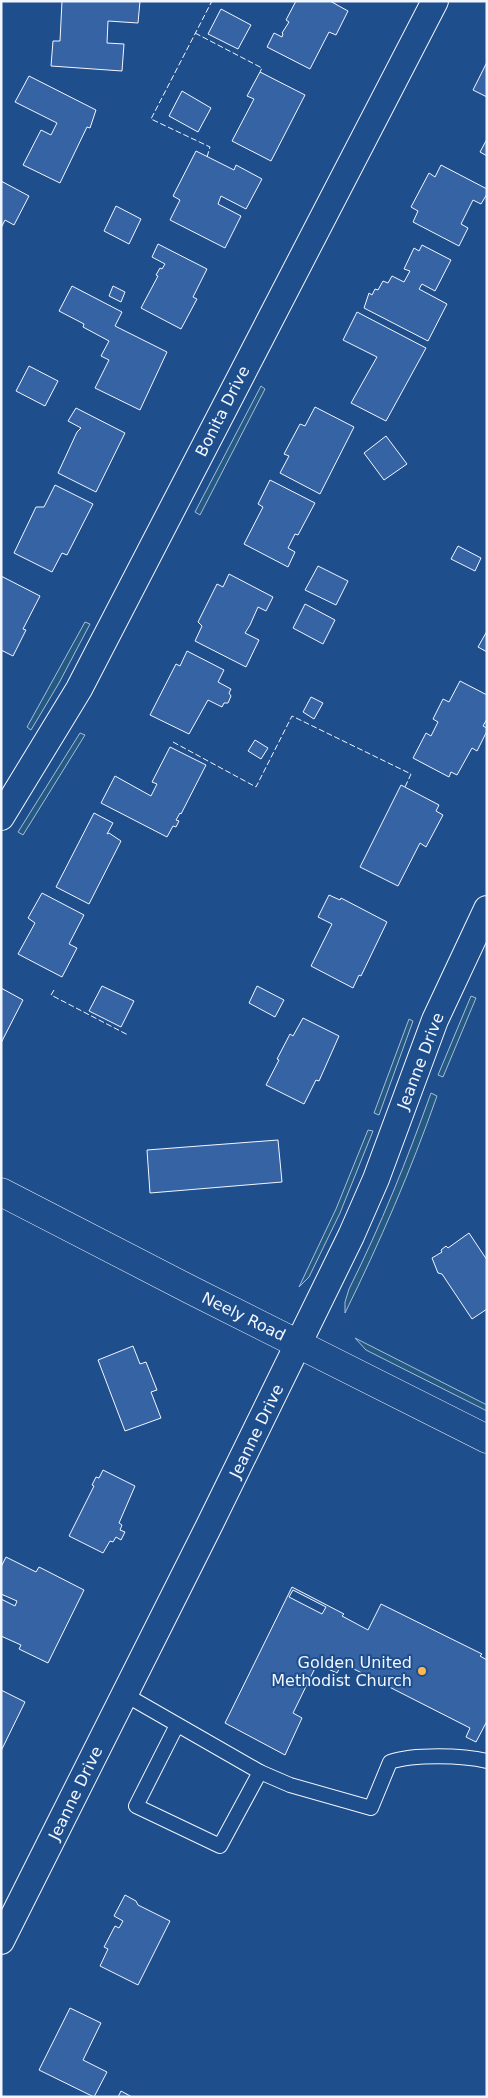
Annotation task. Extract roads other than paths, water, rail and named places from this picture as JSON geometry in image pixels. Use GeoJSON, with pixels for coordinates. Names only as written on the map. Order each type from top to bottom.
{"type":"FeatureCollection","features":[{"type":"Feature","properties":{"kind":"street","name":"Bonita Drive"},"geometry":{"type":"LineString","coordinates":[[1,817],[79,690],[435,1]]}},
{"type":"Feature","properties":{"kind":"street","name":"Jeanne Drive"},"geometry":{"type":"LineString","coordinates":[[1,1941],[351,1236],[376,1179],[435,1020],[487,909]]}},
{"type":"Feature","properties":{"kind":"street","name":"Neely Road"},"geometry":{"type":"LineString","coordinates":[[1,1192],[191,1290],[487,1438]]}},
{"type":"Feature","properties":{"kind":"lane"},"geometry":{"type":"LineString","coordinates":[[124,1694],[260,1772],[298,1787],[371,1808],[390,1762],[409,1758],[473,1758],[487,1761]]}},
{"type":"Feature","properties":{"kind":"lane"},"geometry":{"type":"LineString","coordinates":[[177,1725],[136,1806],[220,1846],[260,1772]]}},
{"type":"Feature","properties":{"kind":"place","name":"Golden United Methodist Church"},"geometry":{"type":"Point","coordinates":[422,1671]}}]}
